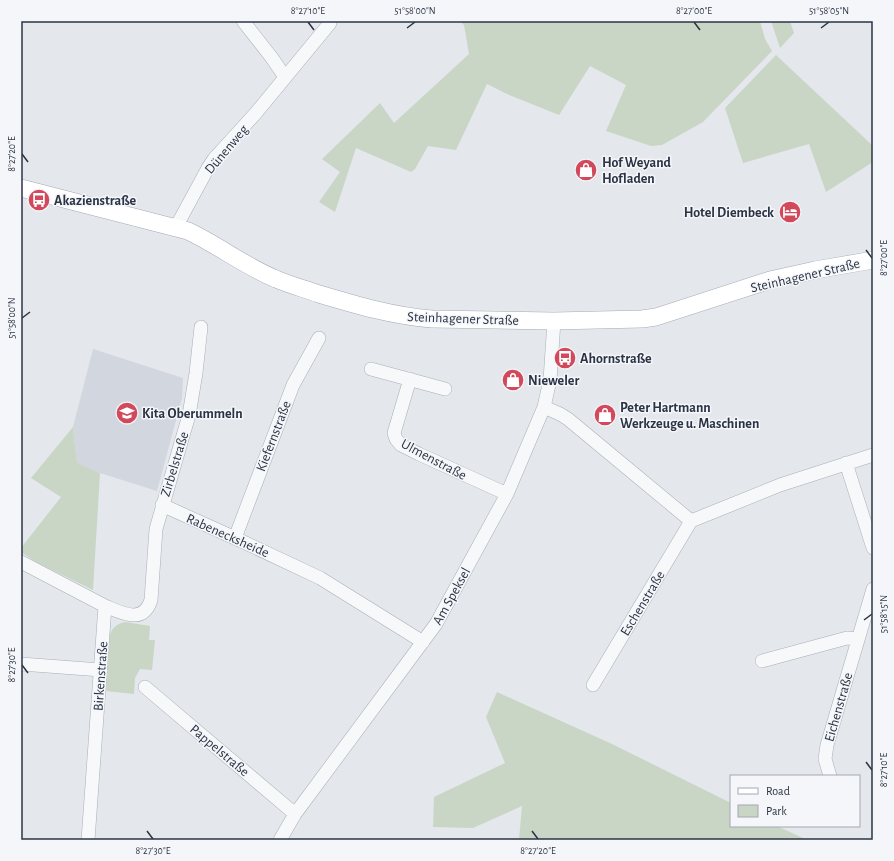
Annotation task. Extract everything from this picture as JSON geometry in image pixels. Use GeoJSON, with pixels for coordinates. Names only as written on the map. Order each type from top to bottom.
{"type":"FeatureCollection","features":[{"type":"Feature","properties":{"kind":"main road","name":"Steinhagener Straße"},"geometry":{"type":"LineString","coordinates":[[21,188],[176,227],[203,238],[276,279],[341,301],[382,312],[414,318],[554,321],[630,320],[656,317],[770,280],[815,270],[873,260]]}},
{"type":"Feature","properties":{"kind":"street"},"geometry":{"type":"LineString","coordinates":[[243,21],[272,58],[284,77]]}},
{"type":"Feature","properties":{"kind":"street","name":"Dünenweg"},"geometry":{"type":"LineString","coordinates":[[176,227],[211,163],[255,114],[330,23]]}},
{"type":"Feature","properties":{"kind":"street","name":"Am Speksel"},"geometry":{"type":"LineString","coordinates":[[280,840],[295,814],[436,624],[507,494],[544,408],[550,380],[554,321]]}},
{"type":"Feature","properties":{"kind":"street","name":"Zirbelstraße"},"geometry":{"type":"LineString","coordinates":[[162,506],[189,415],[196,373],[201,327]]}},
{"type":"Feature","properties":{"kind":"street","name":"Kiefernstraße"},"geometry":{"type":"LineString","coordinates":[[235,538],[292,385],[319,338]]}},
{"type":"Feature","properties":{"kind":"street"},"geometry":{"type":"LineString","coordinates":[[371,369],[445,389]]}},
{"type":"Feature","properties":{"kind":"street","name":"Ulmenstraße"},"geometry":{"type":"LineString","coordinates":[[410,379],[394,433],[396,439],[401,444],[428,459],[507,494]]}},
{"type":"Feature","properties":{"kind":"street"},"geometry":{"type":"LineString","coordinates":[[544,408],[560,414],[568,419],[692,521],[780,485],[873,455]]}},
{"type":"Feature","properties":{"kind":"street"},"geometry":{"type":"LineString","coordinates":[[846,463],[873,548]]}},
{"type":"Feature","properties":{"kind":"street"},"geometry":{"type":"LineString","coordinates":[[21,562],[105,606],[124,614],[135,615],[144,612],[151,600],[156,529],[162,506]]}},
{"type":"Feature","properties":{"kind":"street","name":"Rabenecksheide"},"geometry":{"type":"LineString","coordinates":[[162,506],[320,578],[423,642]]}},
{"type":"Feature","properties":{"kind":"street","name":"Eschenstraße"},"geometry":{"type":"LineString","coordinates":[[593,685],[692,521]]}},
{"type":"Feature","properties":{"kind":"street","name":"Eichenstraße"},"geometry":{"type":"LineString","coordinates":[[830,775],[826,764],[825,752],[873,589]]}},
{"type":"Feature","properties":{"kind":"street","name":"Birkenstraße"},"geometry":{"type":"LineString","coordinates":[[88,840],[105,606]]}},
{"type":"Feature","properties":{"kind":"street"},"geometry":{"type":"LineString","coordinates":[[762,661],[847,638],[858,639]]}},
{"type":"Feature","properties":{"kind":"street"},"geometry":{"type":"LineString","coordinates":[[21,664],[101,670]]}},
{"type":"Feature","properties":{"kind":"street","name":"Pappelstraße"},"geometry":{"type":"LineString","coordinates":[[145,687],[295,814]]}},
{"type":"Feature","properties":{"kind":"shaded area","name":"Kita Oberummeln"},"geometry":{"type":"Polygon","coordinates":[[[93,349],[183,378],[182,398],[157,491],[77,464],[73,427],[93,349]]]}},
{"type":"Feature","properties":{"kind":"green space"},"geometry":{"type":"Polygon","coordinates":[[[460,21],[760,21],[765,39],[772,51],[703,122],[662,145],[651,146],[606,131],[626,85],[590,66],[559,115],[507,94],[487,84],[456,150],[428,146],[415,169],[411,172],[356,148],[335,212],[319,202],[340,172],[322,159],[380,103],[394,123],[469,54],[464,25],[460,21]]]}},
{"type":"Feature","properties":{"kind":"green space"},"geometry":{"type":"Polygon","coordinates":[[[771,21],[790,21],[794,33],[780,48],[771,21]]]}},
{"type":"Feature","properties":{"kind":"green space"},"geometry":{"type":"Polygon","coordinates":[[[776,55],[873,146],[873,162],[826,192],[809,144],[743,163],[725,108],[776,55]]]}},
{"type":"Feature","properties":{"kind":"green space"},"geometry":{"type":"Polygon","coordinates":[[[73,427],[77,463],[100,473],[93,590],[36,562],[21,552],[21,548],[61,497],[31,478],[73,427]]]}},
{"type":"Feature","properties":{"kind":"green space"},"geometry":{"type":"Polygon","coordinates":[[[125,622],[150,626],[149,640],[155,640],[152,670],[140,669],[135,678],[134,694],[106,691],[110,634],[112,629],[125,622]]]}},
{"type":"Feature","properties":{"kind":"green space"},"geometry":{"type":"Polygon","coordinates":[[[497,692],[612,744],[730,803],[730,827],[779,827],[807,840],[519,840],[522,806],[473,828],[433,827],[434,797],[505,763],[486,717],[497,692]]]}},
{"type":"Feature","properties":{"kind":"place","name":"Hof Weyand Hofladen"},"geometry":{"type":"Point","coordinates":[586,170]}},
{"type":"Feature","properties":{"kind":"place","name":"Akazienstraße"},"geometry":{"type":"Point","coordinates":[39,200]}},
{"type":"Feature","properties":{"kind":"place","name":"Hotel Diembeck"},"geometry":{"type":"Point","coordinates":[790,212]}},
{"type":"Feature","properties":{"kind":"place","name":"Ahornstraße"},"geometry":{"type":"Point","coordinates":[565,358]}},
{"type":"Feature","properties":{"kind":"place","name":"Nieweler"},"geometry":{"type":"Point","coordinates":[513,380]}},
{"type":"Feature","properties":{"kind":"place","name":"Kita Oberummeln"},"geometry":{"type":"Point","coordinates":[127,413]}},
{"type":"Feature","properties":{"kind":"place","name":"Peter Hartmann Werkzeuge u. Maschinen"},"geometry":{"type":"Point","coordinates":[605,415]}}]}
